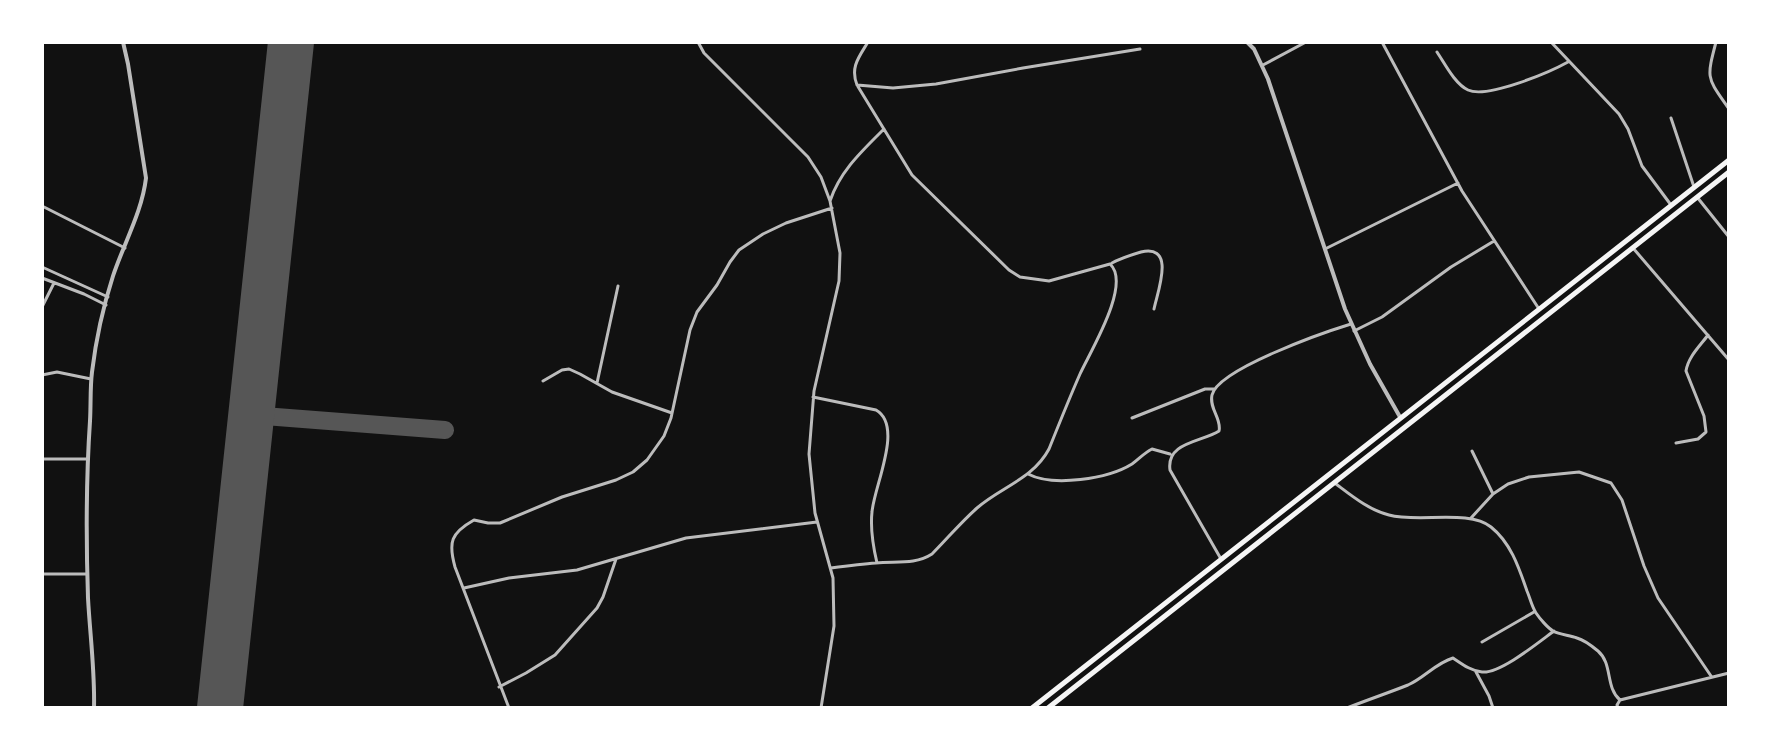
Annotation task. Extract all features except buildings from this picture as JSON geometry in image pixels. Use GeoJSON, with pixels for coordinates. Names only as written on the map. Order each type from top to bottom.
{"type":"FeatureCollection","features":[{"type":"Feature","properties":{"kind":"main road"},"geometry":{"type":"LineString","coordinates":[[1032,708],[1729,160]]}},
{"type":"Feature","properties":{"kind":"main road"},"geometry":{"type":"LineString","coordinates":[[1048,708],[1729,172]]}},
{"type":"Feature","properties":{"kind":"street"},"geometry":{"type":"LineString","coordinates":[[94,708],[87,537],[91,379],[95,347],[114,275],[144,193],[146,178],[123,42]]}},
{"type":"Feature","properties":{"kind":"street"},"geometry":{"type":"LineString","coordinates":[[698,42],[704,53],[808,157],[821,177],[832,208],[840,253],[839,281],[813,397],[809,454],[817,522],[833,578],[834,626],[821,708]]}},
{"type":"Feature","properties":{"kind":"street"},"geometry":{"type":"LineString","coordinates":[[868,42],[853,70],[857,85],[905,165],[921,185],[995,258],[1020,277],[1049,281],[1152,250],[1162,257],[1154,309]]}},
{"type":"Feature","properties":{"kind":"street"},"geometry":{"type":"LineString","coordinates":[[1250,42],[1263,65],[1351,324],[1400,417]]}},
{"type":"Feature","properties":{"kind":"street"},"geometry":{"type":"LineString","coordinates":[[1263,65],[1306,42]]}},
{"type":"Feature","properties":{"kind":"street"},"geometry":{"type":"LineString","coordinates":[[1382,42],[1458,183],[1539,309]]}},
{"type":"Feature","properties":{"kind":"street"},"geometry":{"type":"LineString","coordinates":[[1551,42],[1619,114],[1642,166],[1671,205]]}},
{"type":"Feature","properties":{"kind":"street"},"geometry":{"type":"LineString","coordinates":[[1716,42],[1708,73],[1729,109]]}},
{"type":"Feature","properties":{"kind":"street"},"geometry":{"type":"LineString","coordinates":[[857,85],[893,88],[927,86],[1140,49]]}},
{"type":"Feature","properties":{"kind":"street"},"geometry":{"type":"LineString","coordinates":[[1437,52],[1464,89],[1476,93],[1533,79],[1569,62]]}},
{"type":"Feature","properties":{"kind":"street"},"geometry":{"type":"LineString","coordinates":[[1671,118],[1694,187]]}},
{"type":"Feature","properties":{"kind":"street"},"geometry":{"type":"LineString","coordinates":[[830,201],[846,170],[884,129]]}},
{"type":"Feature","properties":{"kind":"street"},"geometry":{"type":"LineString","coordinates":[[1325,249],[1458,183]]}},
{"type":"Feature","properties":{"kind":"street"},"geometry":{"type":"LineString","coordinates":[[1697,197],[1729,237]]}},
{"type":"Feature","properties":{"kind":"street"},"geometry":{"type":"LineString","coordinates":[[42,206],[125,248]]}},
{"type":"Feature","properties":{"kind":"street"},"geometry":{"type":"LineString","coordinates":[[509,708],[455,567],[450,548],[459,530],[474,520],[500,523],[562,497],[616,480],[633,472],[647,460],[664,436],[672,413],[690,330],[697,312],[730,262],[739,250],[763,234],[832,208]]}},
{"type":"Feature","properties":{"kind":"street"},"geometry":{"type":"LineString","coordinates":[[1354,331],[1382,317],[1451,267],[1494,241]]}},
{"type":"Feature","properties":{"kind":"street"},"geometry":{"type":"LineString","coordinates":[[1633,248],[1729,360]]}},
{"type":"Feature","properties":{"kind":"street"},"geometry":{"type":"LineString","coordinates":[[831,568],[925,559],[976,508],[1043,461],[1109,317],[1116,274],[1115,267],[1110,264]]}},
{"type":"Feature","properties":{"kind":"street"},"geometry":{"type":"LineString","coordinates":[[42,267],[108,297]]}},
{"type":"Feature","properties":{"kind":"street"},"geometry":{"type":"LineString","coordinates":[[42,278],[106,305]]}},
{"type":"Feature","properties":{"kind":"street"},"geometry":{"type":"LineString","coordinates":[[42,307],[54,283]]}},
{"type":"Feature","properties":{"kind":"street"},"geometry":{"type":"LineString","coordinates":[[597,383],[618,286]]}},
{"type":"Feature","properties":{"kind":"street"},"geometry":{"type":"LineString","coordinates":[[1132,418],[1199,391],[1214,389],[1246,366],[1318,334],[1351,324]]}},
{"type":"Feature","properties":{"kind":"street"},"geometry":{"type":"LineString","coordinates":[[1676,443],[1698,439],[1706,432],[1704,416],[1686,371],[1692,355],[1708,335]]}},
{"type":"Feature","properties":{"kind":"street"},"geometry":{"type":"LineString","coordinates":[[543,381],[569,369],[612,392],[672,413]]}},
{"type":"Feature","properties":{"kind":"street"},"geometry":{"type":"LineString","coordinates":[[42,375],[57,372],[91,379]]}},
{"type":"Feature","properties":{"kind":"street"},"geometry":{"type":"LineString","coordinates":[[1214,389],[1211,403],[1221,426],[1219,431],[1177,449],[1169,462],[1170,470],[1221,559]]}},
{"type":"Feature","properties":{"kind":"street"},"geometry":{"type":"LineString","coordinates":[[813,397],[876,410],[887,421],[889,431],[885,455],[872,507],[872,538],[878,563]]}},
{"type":"Feature","properties":{"kind":"street"},"geometry":{"type":"LineString","coordinates":[[1028,474],[1046,480],[1085,478],[1127,466],[1152,449],[1172,455]]}},
{"type":"Feature","properties":{"kind":"street"},"geometry":{"type":"LineString","coordinates":[[1472,451],[1493,494]]}},
{"type":"Feature","properties":{"kind":"street"},"geometry":{"type":"LineString","coordinates":[[42,459],[88,459]]}},
{"type":"Feature","properties":{"kind":"street"},"geometry":{"type":"LineString","coordinates":[[1471,518],[1493,494],[1516,480],[1579,472],[1611,483],[1622,500],[1658,598],[1712,677]]}},
{"type":"Feature","properties":{"kind":"street"},"geometry":{"type":"LineString","coordinates":[[1333,482],[1367,506],[1390,516],[1482,520],[1507,544],[1535,612],[1554,631],[1581,639],[1599,653],[1606,661],[1610,687],[1620,700]]}},
{"type":"Feature","properties":{"kind":"street"},"geometry":{"type":"LineString","coordinates":[[464,588],[509,578],[577,570],[686,538],[817,522]]}},
{"type":"Feature","properties":{"kind":"street"},"geometry":{"type":"LineString","coordinates":[[499,687],[555,655],[597,608],[616,559]]}},
{"type":"Feature","properties":{"kind":"street"},"geometry":{"type":"LineString","coordinates":[[42,574],[88,574]]}},
{"type":"Feature","properties":{"kind":"street"},"geometry":{"type":"LineString","coordinates":[[1482,642],[1535,612]]}},
{"type":"Feature","properties":{"kind":"street"},"geometry":{"type":"LineString","coordinates":[[1347,708],[1409,684],[1453,658],[1485,673],[1507,665],[1554,631]]}},
{"type":"Feature","properties":{"kind":"street"},"geometry":{"type":"LineString","coordinates":[[1475,670],[1493,708]]}},
{"type":"Feature","properties":{"kind":"street"},"geometry":{"type":"LineString","coordinates":[[1618,708],[1620,700],[1729,673]]}},
{"type":"Feature","properties":{"kind":"street"},"geometry":{"type":"LineString","coordinates":[[1278,708],[1284,708]]}},
{"type":"Feature","properties":{"kind":"taxiway"},"geometry":{"type":"LineString","coordinates":[[251,415],[445,430]]}},
{"type":"Feature","properties":{"kind":"runway"},"geometry":{"type":"LineString","coordinates":[[220,708],[291,42]]}}]}
